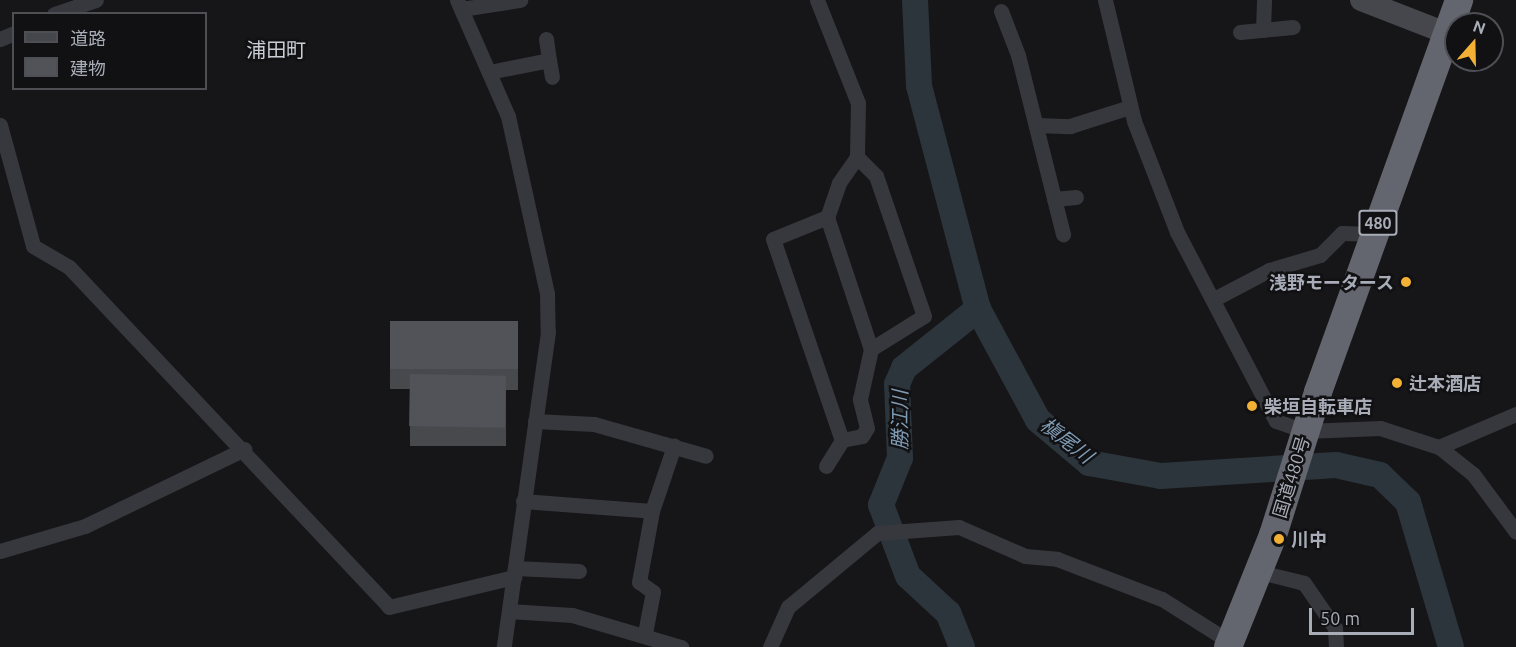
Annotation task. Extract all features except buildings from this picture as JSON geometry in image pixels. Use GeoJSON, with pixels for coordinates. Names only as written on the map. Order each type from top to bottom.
{"type":"FeatureCollection","features":[{"type":"Feature","properties":{"kind":"highway","name":"国道480号"},"geometry":{"type":"LineString","coordinates":[[1229,645],[1260,572],[1302,439],[1444,39]]}},
{"type":"Feature","properties":{"kind":"main road"},"geometry":{"type":"LineString","coordinates":[[1361,0],[1444,32]]}},
{"type":"Feature","properties":{"kind":"street"},"geometry":{"type":"LineString","coordinates":[[60,12],[96,0]]}},
{"type":"Feature","properties":{"kind":"street"},"geometry":{"type":"LineString","coordinates":[[504,647],[548,332],[546,293],[522,165],[489,72],[459,4],[520,0]]}},
{"type":"Feature","properties":{"kind":"street"},"geometry":{"type":"LineString","coordinates":[[817,0],[858,103],[857,157],[839,183],[827,217],[871,349],[860,399],[867,428],[862,436],[842,440],[826,466]]}},
{"type":"Feature","properties":{"kind":"street"},"geometry":{"type":"LineString","coordinates":[[1105,0],[1131,107],[1177,232],[1216,298],[1253,383],[1276,420],[1302,439],[1380,428],[1438,447],[1473,474],[1516,532]]}},
{"type":"Feature","properties":{"kind":"street"},"geometry":{"type":"LineString","coordinates":[[1263,30],[1264,0]]}},
{"type":"Feature","properties":{"kind":"street"},"geometry":{"type":"LineString","coordinates":[[1001,11],[1001,28],[1019,87],[1036,125],[1063,234]]}},
{"type":"Feature","properties":{"kind":"street"},"geometry":{"type":"LineString","coordinates":[[1240,32],[1293,27]]}},
{"type":"Feature","properties":{"kind":"street"},"geometry":{"type":"LineString","coordinates":[[546,39],[552,77]]}},
{"type":"Feature","properties":{"kind":"street"},"geometry":{"type":"LineString","coordinates":[[489,72],[549,60]]}},
{"type":"Feature","properties":{"kind":"street"},"geometry":{"type":"LineString","coordinates":[[1036,125],[1070,126],[1131,107]]}},
{"type":"Feature","properties":{"kind":"street"},"geometry":{"type":"LineString","coordinates":[[0,125],[33,246],[69,267],[244,449],[389,607],[514,573],[579,571]]}},
{"type":"Feature","properties":{"kind":"street"},"geometry":{"type":"LineString","coordinates":[[857,157],[876,176],[924,316],[871,349]]}},
{"type":"Feature","properties":{"kind":"street"},"geometry":{"type":"LineString","coordinates":[[1054,199],[1076,197]]}},
{"type":"Feature","properties":{"kind":"street"},"geometry":{"type":"LineString","coordinates":[[827,217],[773,238],[842,440]]}},
{"type":"Feature","properties":{"kind":"street"},"geometry":{"type":"LineString","coordinates":[[1216,298],[1269,270],[1320,255],[1342,233],[1374,234]]}},
{"type":"Feature","properties":{"kind":"street"},"geometry":{"type":"LineString","coordinates":[[1438,447],[1516,414]]}},
{"type":"Feature","properties":{"kind":"street"},"geometry":{"type":"LineString","coordinates":[[535,421],[594,424],[706,456]]}},
{"type":"Feature","properties":{"kind":"street"},"geometry":{"type":"LineString","coordinates":[[645,633],[653,592],[639,582],[652,511],[674,446]]}},
{"type":"Feature","properties":{"kind":"street"},"geometry":{"type":"LineString","coordinates":[[0,551],[85,526],[244,449]]}},
{"type":"Feature","properties":{"kind":"street"},"geometry":{"type":"LineString","coordinates":[[523,501],[652,511]]}},
{"type":"Feature","properties":{"kind":"street"},"geometry":{"type":"LineString","coordinates":[[770,647],[788,607],[888,532],[959,527],[1025,556],[1057,559],[1105,582],[1162,600],[1229,645]]}},
{"type":"Feature","properties":{"kind":"street"},"geometry":{"type":"LineString","coordinates":[[1260,572],[1304,583],[1335,628],[1336,647]]}},
{"type":"Feature","properties":{"kind":"street"},"geometry":{"type":"LineString","coordinates":[[509,611],[544,610],[645,633],[681,647]]}},
{"type":"Feature","properties":{"kind":"waterway","name":"槇尾川"},"geometry":{"type":"LineString","coordinates":[[915,0],[919,86],[978,309],[1038,420],[1089,463],[1161,476],[1336,465],[1380,475],[1408,502],[1451,647]]}},
{"type":"Feature","properties":{"kind":"waterway","name":"勝江川"},"geometry":{"type":"LineString","coordinates":[[962,647],[948,613],[908,576],[881,505],[900,458],[897,384],[904,368],[978,309]]}},
{"type":"Feature","properties":{"kind":"place","name":"浅野モータース"},"geometry":{"type":"Point","coordinates":[1406,282]}},
{"type":"Feature","properties":{"kind":"place","name":"辻本酒店"},"geometry":{"type":"Point","coordinates":[1397,383]}},
{"type":"Feature","properties":{"kind":"place","name":"柴垣自転車店"},"geometry":{"type":"Point","coordinates":[1252,406]}},
{"type":"Feature","properties":{"kind":"place","name":"川中"},"geometry":{"type":"Point","coordinates":[1279,539]}},
{"type":"Feature","properties":{"kind":"district","name":"浦田町"},"geometry":{"type":"Point","coordinates":[276,49]}}]}
